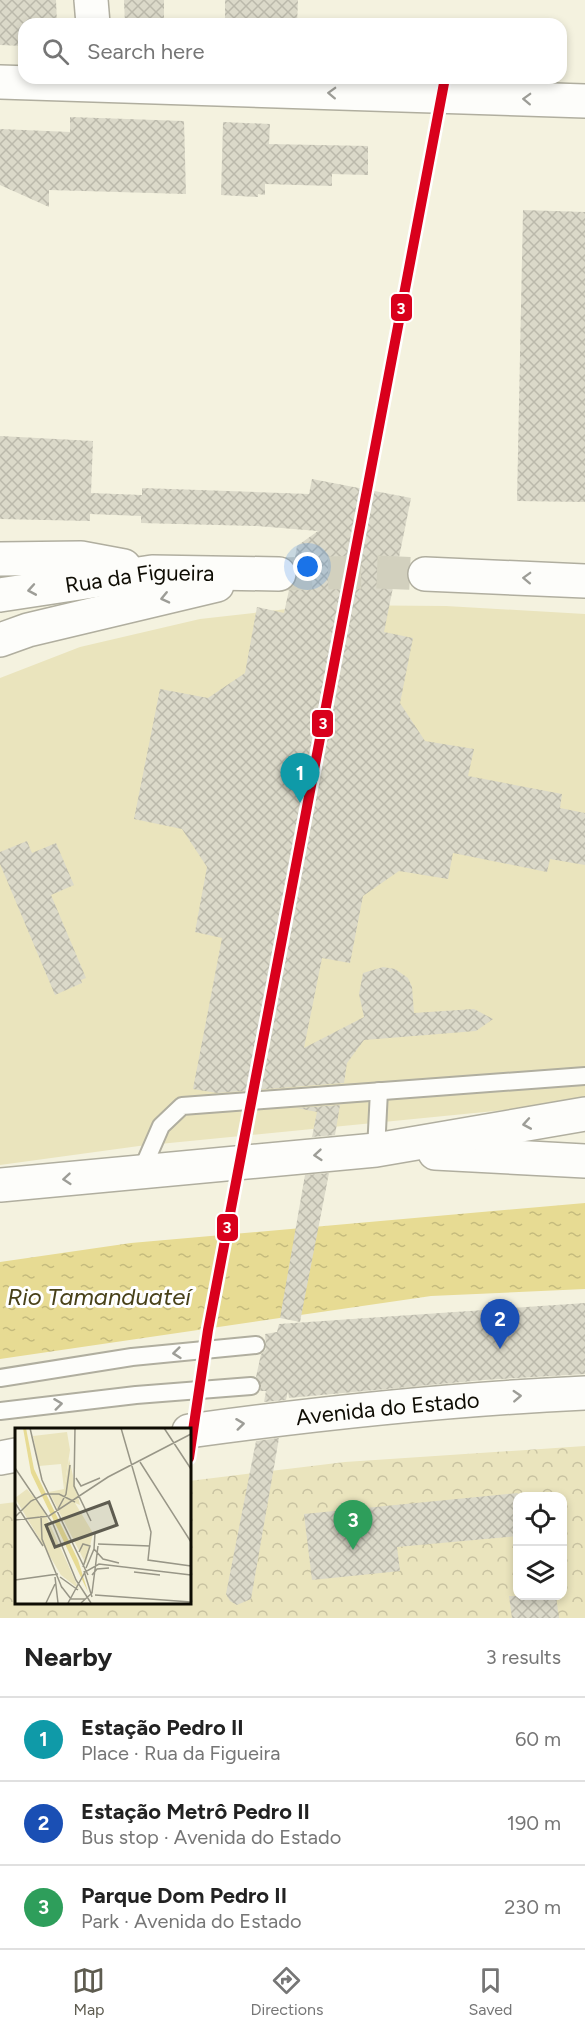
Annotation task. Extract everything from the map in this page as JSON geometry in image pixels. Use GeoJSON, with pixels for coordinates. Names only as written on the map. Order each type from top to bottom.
{"type":"FeatureCollection","features":[{"type":"Feature","properties":{"kind":"main road"},"geometry":{"type":"LineString","coordinates":[[91,0],[92,18]]}},
{"type":"Feature","properties":{"kind":"main road"},"geometry":{"type":"LineString","coordinates":[[0,82],[18,82]]}},
{"type":"Feature","properties":{"kind":"main road"},"geometry":{"type":"LineString","coordinates":[[146,84],[585,101]]}},
{"type":"Feature","properties":{"kind":"main road"},"geometry":{"type":"LineString","coordinates":[[0,559],[81,558],[152,572]]}},
{"type":"Feature","properties":{"kind":"main road","name":"Rua da Figueira"},"geometry":{"type":"LineString","coordinates":[[0,595],[152,572],[271,574],[28,630],[0,640]]}},
{"type":"Feature","properties":{"kind":"main road"},"geometry":{"type":"LineString","coordinates":[[425,574],[585,581]]}},
{"type":"Feature","properties":{"kind":"main road"},"geometry":{"type":"LineString","coordinates":[[0,1185],[376,1150],[585,1114]]}},
{"type":"Feature","properties":{"kind":"main road"},"geometry":{"type":"LineString","coordinates":[[376,1150],[585,1161]]}},
{"type":"Feature","properties":{"kind":"main road","name":"Avenida do Estado"},"geometry":{"type":"LineString","coordinates":[[190,1431],[292,1417],[511,1396],[585,1393]]}},
{"type":"Feature","properties":{"kind":"main road"},"geometry":{"type":"LineString","coordinates":[[0,1458],[15,1455]]}},
{"type":"Feature","properties":{"kind":"lane"},"geometry":{"type":"LineString","coordinates":[[141,1172],[161,1126],[182,1106],[585,1076]]}},
{"type":"Feature","properties":{"kind":"lane"},"geometry":{"type":"LineString","coordinates":[[376,1150],[379,1091]]}},
{"type":"Feature","properties":{"kind":"lane"},"geometry":{"type":"LineString","coordinates":[[0,1378],[132,1357],[256,1345]]}},
{"type":"Feature","properties":{"kind":"lane"},"geometry":{"type":"LineString","coordinates":[[0,1411],[251,1386]]}},
{"type":"Feature","properties":{"kind":"green space"},"geometry":{"type":"Polygon","coordinates":[[[323,605],[446,606],[585,614],[585,1102],[139,1146],[0,1165],[0,678],[80,647],[200,619],[323,605]]]}},
{"type":"Feature","properties":{"kind":"green space"},"geometry":{"type":"Polygon","coordinates":[[[585,1446],[585,1618],[0,1618],[0,1504],[15,1502],[15,1603],[190,1603],[190,1481],[345,1462],[585,1446]]]}},
{"type":"Feature","properties":{"kind":"water","name":"Rio Tamanduateí"},"geometry":{"type":"Polygon","coordinates":[[[585,1203],[585,1289],[431,1296],[0,1359],[0,1262],[131,1243],[585,1203]]]}},
{"type":"Feature","properties":{"kind":"building"},"geometry":{"type":"Polygon","coordinates":[[[0,0],[56,0],[57,18],[18,18],[18,46],[0,45],[0,0]]]}},
{"type":"Feature","properties":{"kind":"building"},"geometry":{"type":"Polygon","coordinates":[[[124,0],[164,0],[164,18],[125,18],[124,0]]]}},
{"type":"Feature","properties":{"kind":"building"},"geometry":{"type":"Polygon","coordinates":[[[225,0],[298,0],[297,18],[225,18],[225,0]]]}},
{"type":"Feature","properties":{"kind":"building"},"geometry":{"type":"Polygon","coordinates":[[[70,117],[184,121],[186,194],[49,190],[49,207],[0,185],[0,129],[70,132],[70,117]]]}},
{"type":"Feature","properties":{"kind":"building"},"geometry":{"type":"Polygon","coordinates":[[[223,122],[270,124],[269,144],[368,146],[368,175],[332,174],[332,186],[265,184],[265,195],[258,194],[258,197],[221,195],[223,122]]]}},
{"type":"Feature","properties":{"kind":"building"},"geometry":{"type":"Polygon","coordinates":[[[523,210],[585,212],[585,502],[517,501],[523,210]]]}},
{"type":"Feature","properties":{"kind":"building"},"geometry":{"type":"Polygon","coordinates":[[[0,436],[93,441],[91,493],[142,495],[142,488],[309,494],[312,479],[411,498],[384,632],[413,638],[400,703],[425,741],[474,749],[468,776],[562,794],[560,808],[585,813],[585,865],[550,859],[547,872],[453,853],[448,879],[399,871],[363,896],[350,963],[322,958],[304,1048],[364,1017],[359,994],[363,973],[383,967],[395,969],[408,978],[412,987],[414,1013],[474,1009],[493,1019],[476,1031],[364,1040],[347,1063],[344,1083],[217,1093],[193,1089],[222,938],[195,932],[207,867],[182,829],[134,819],[160,689],[208,698],[245,673],[257,607],[284,613],[289,590],[298,575],[294,563],[297,546],[318,531],[257,526],[141,523],[141,516],[90,514],[90,521],[0,519],[0,436]]]}},
{"type":"Feature","properties":{"kind":"building"},"geometry":{"type":"Polygon","coordinates":[[[27,841],[32,853],[56,843],[74,885],[51,895],[86,978],[81,980],[82,983],[55,995],[0,864],[0,852],[27,841]]]}},
{"type":"Feature","properties":{"kind":"building"},"geometry":{"type":"Polygon","coordinates":[[[340,1105],[335,1135],[312,1137],[317,1112],[297,1108],[340,1105]]]}},
{"type":"Feature","properties":{"kind":"building"},"geometry":{"type":"Polygon","coordinates":[[[329,1173],[300,1322],[280,1318],[305,1175],[329,1173]]]}},
{"type":"Feature","properties":{"kind":"building"},"geometry":{"type":"Polygon","coordinates":[[[585,1303],[585,1374],[484,1380],[289,1398],[288,1391],[286,1400],[264,1402],[266,1391],[260,1391],[261,1385],[256,1377],[261,1354],[266,1349],[265,1334],[277,1332],[279,1324],[585,1303]]]}},
{"type":"Feature","properties":{"kind":"building"},"geometry":{"type":"Polygon","coordinates":[[[279,1438],[251,1599],[237,1605],[230,1601],[226,1594],[256,1441],[279,1438]]]}},
{"type":"Feature","properties":{"kind":"building"},"geometry":{"type":"Polygon","coordinates":[[[513,1493],[513,1536],[397,1547],[400,1571],[312,1580],[304,1514],[513,1493]]]}},
{"type":"Feature","properties":{"kind":"building"},"geometry":{"type":"Polygon","coordinates":[[[509,1596],[513,1596],[513,1600],[557,1600],[559,1618],[512,1618],[509,1596]]]}},
{"type":"Feature","properties":{"kind":"tunnel"},"geometry":{"type":"LineString","coordinates":[[279,574],[376,572],[425,574]]}},
{"type":"Feature","properties":{"kind":"metro line","name":"3"},"geometry":{"type":"LineString","coordinates":[[190,1451],[208,1330],[444,84]]}},
{"type":"Feature","properties":{"kind":"place","name":"Estação Pedro II"},"geometry":{"type":"Point","coordinates":[300,803]}},
{"type":"Feature","properties":{"kind":"place","name":"Estação Metrô Pedro II"},"geometry":{"type":"Point","coordinates":[500,1349]}},
{"type":"Feature","properties":{"kind":"place","name":"Parque Dom Pedro II"},"geometry":{"type":"Point","coordinates":[353,1550]}}]}
